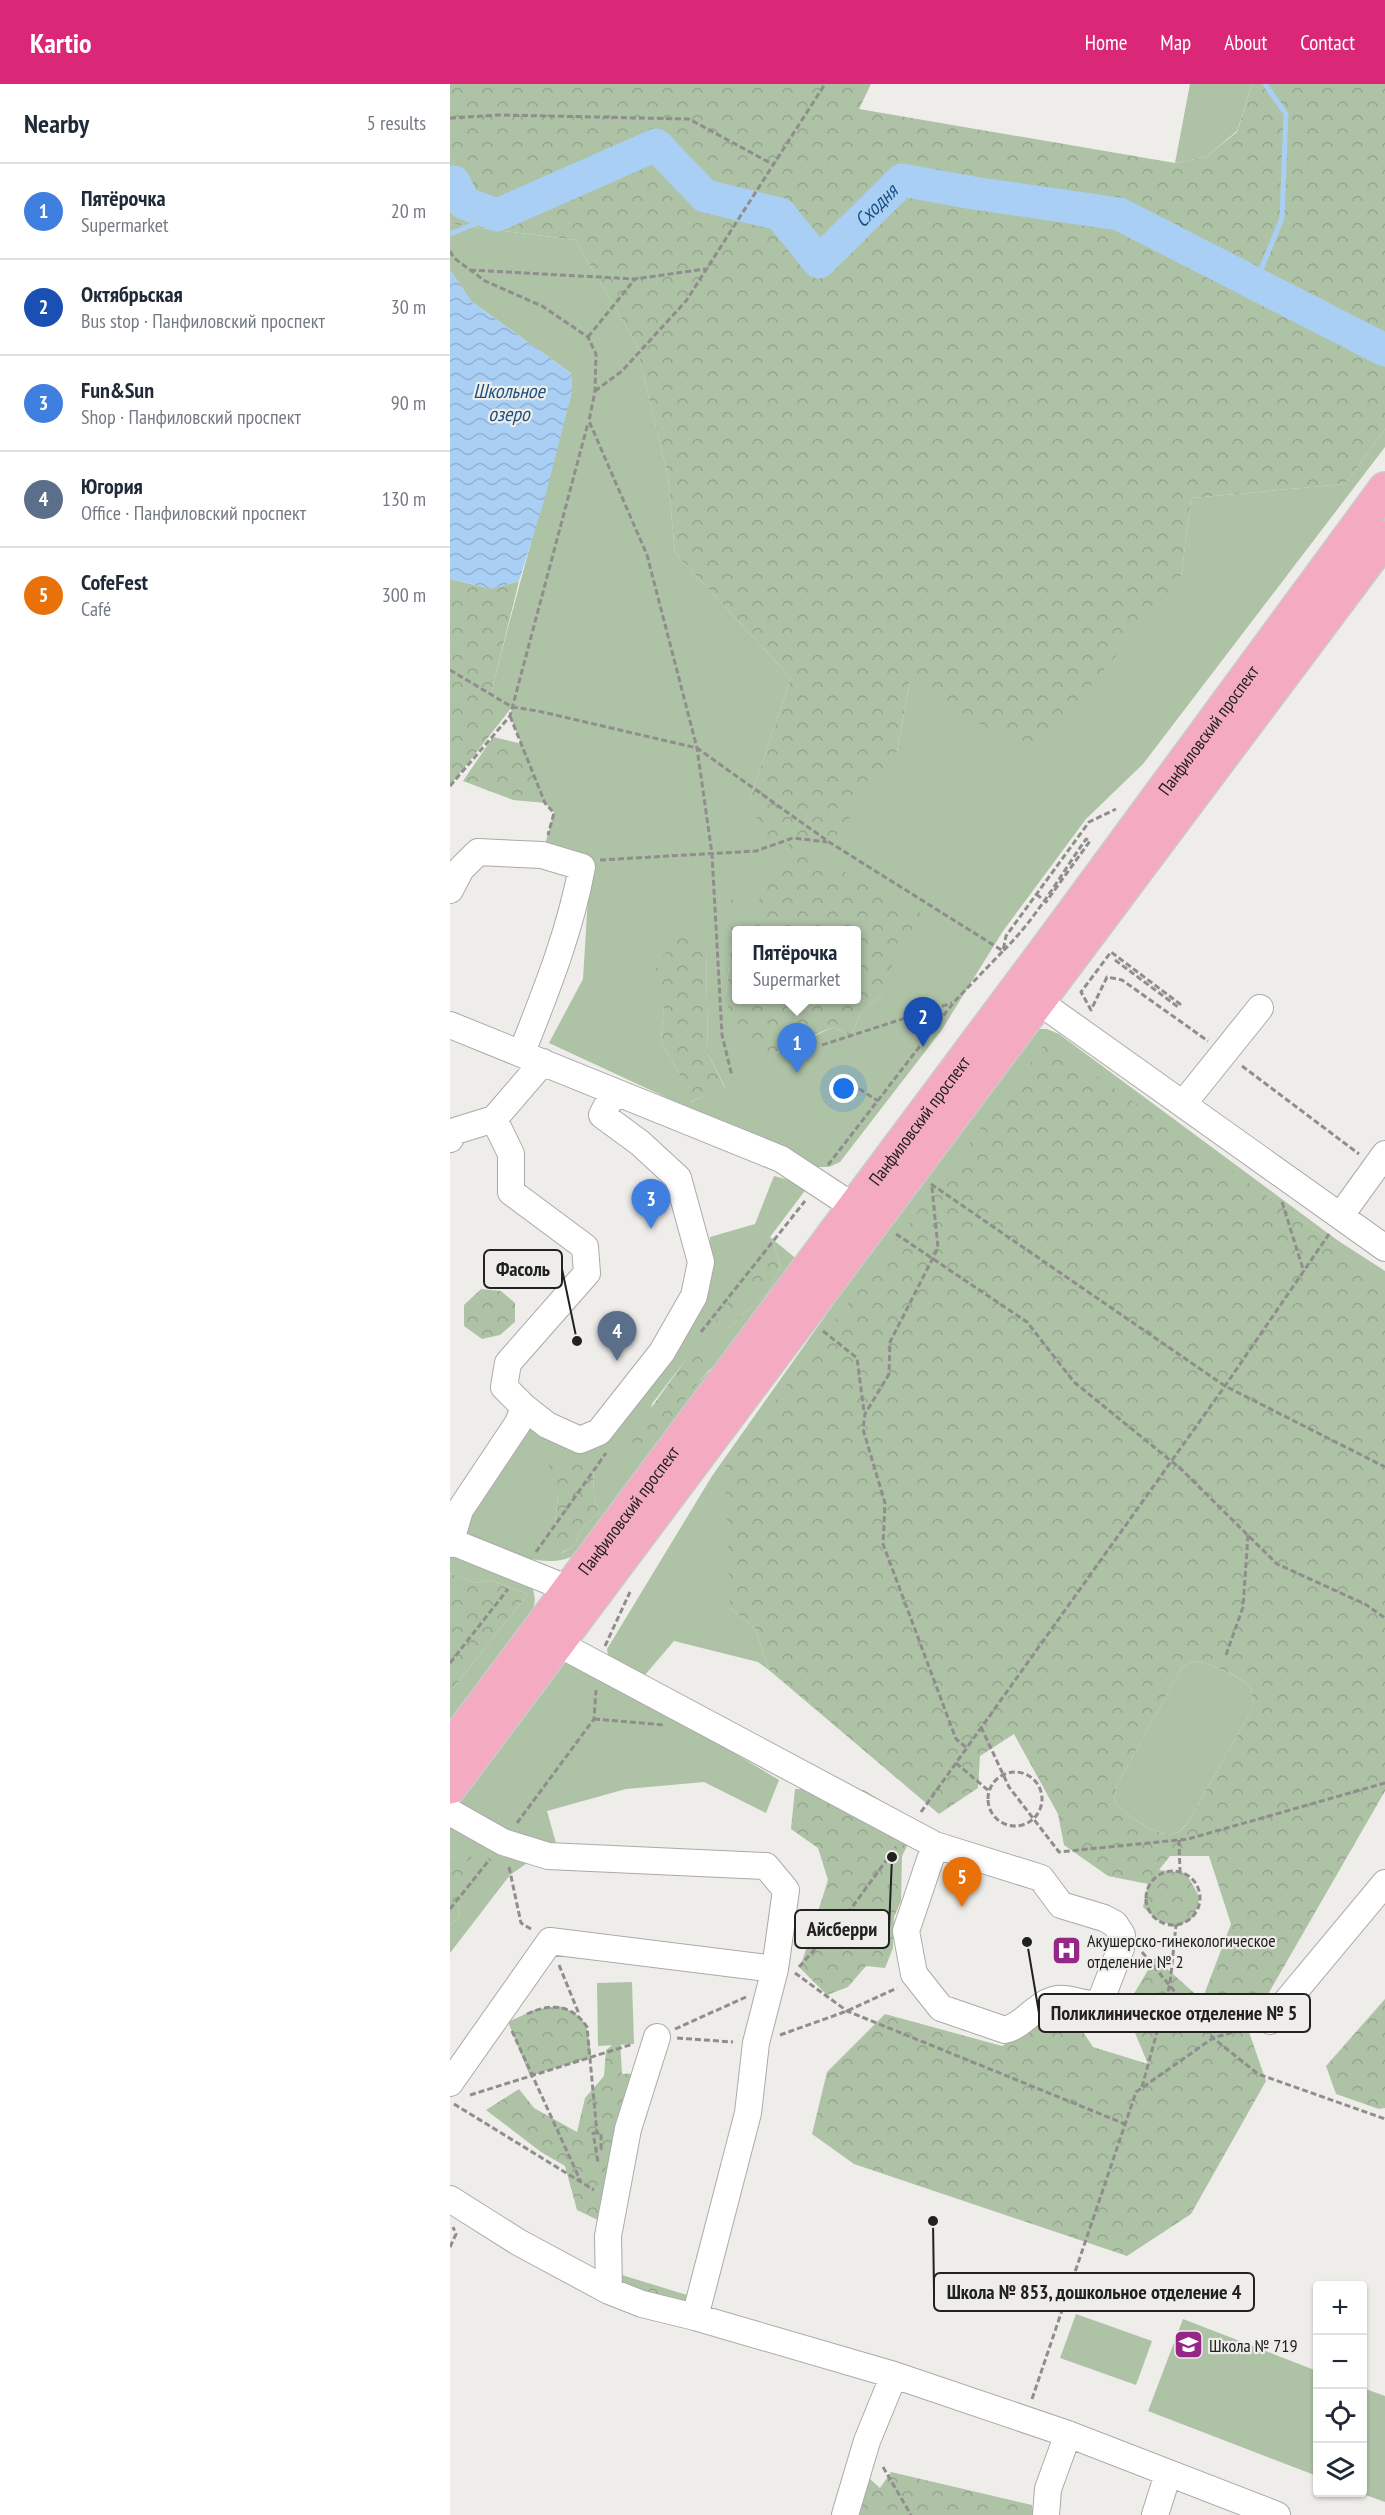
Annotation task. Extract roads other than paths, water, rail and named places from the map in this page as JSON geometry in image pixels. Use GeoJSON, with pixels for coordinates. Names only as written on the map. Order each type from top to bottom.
{"type":"FeatureCollection","features":[{"type":"Feature","properties":{"kind":"main road","name":"Панфиловский проспект"},"geometry":{"type":"LineString","coordinates":[[450,1749],[854,1208],[1385,489]]}},
{"type":"Feature","properties":{"kind":"main road","name":"Панфиловский проспект"},"geometry":{"type":"LineString","coordinates":[[450,1787],[560,1644],[1385,538]]}},
{"type":"Feature","properties":{"kind":"street"},"geometry":{"type":"LineString","coordinates":[[450,890],[461,869],[478,852],[542,855],[582,867],[575,904],[532,1057],[494,1119],[452,1133]]}},
{"type":"Feature","properties":{"kind":"street"},"geometry":{"type":"LineString","coordinates":[[1038,1001],[1385,1248]]}},
{"type":"Feature","properties":{"kind":"street"},"geometry":{"type":"LineString","coordinates":[[1183,1104],[1260,1008]]}},
{"type":"Feature","properties":{"kind":"street"},"geometry":{"type":"LineString","coordinates":[[450,1025],[781,1159],[854,1208]]}},
{"type":"Feature","properties":{"kind":"street"},"geometry":{"type":"LineString","coordinates":[[494,1119],[511,1154],[512,1192],[585,1247],[587,1273],[508,1363],[504,1387],[547,1425],[580,1440],[599,1432],[662,1352],[694,1296],[701,1262],[678,1178],[640,1143],[602,1115],[614,1092]]}},
{"type":"Feature","properties":{"kind":"street"},"geometry":{"type":"LineString","coordinates":[[1341,1215],[1385,1154]]}},
{"type":"Feature","properties":{"kind":"street"},"geometry":{"type":"LineString","coordinates":[[524,1407],[518,1423],[460,1510],[450,1542],[569,1589]]}},
{"type":"Feature","properties":{"kind":"street"},"geometry":{"type":"LineString","coordinates":[[560,1644],[935,1845],[1041,1878],[1061,1905],[1104,1918],[1114,1924],[1122,1935],[1121,1948],[1100,2002],[1092,2005],[1058,1999],[1047,2003],[1013,2028],[1005,2030],[940,2008],[917,1978],[906,1931],[935,1845]]}},
{"type":"Feature","properties":{"kind":"street"},"geometry":{"type":"LineString","coordinates":[[450,1812],[503,1842],[548,1856],[766,1866],[786,1890],[785,1971],[756,2043],[748,2113],[695,2317]]}},
{"type":"Feature","properties":{"kind":"street"},"geometry":{"type":"LineString","coordinates":[[1270,2021],[1385,1883]]}},
{"type":"Feature","properties":{"kind":"street"},"geometry":{"type":"LineString","coordinates":[[450,2083],[550,1941],[785,1971]]}},
{"type":"Feature","properties":{"kind":"street"},"geometry":{"type":"LineString","coordinates":[[609,2291],[608,2236],[624,2150],[657,2037]]}},
{"type":"Feature","properties":{"kind":"street"},"geometry":{"type":"LineString","coordinates":[[450,2199],[518,2242],[609,2291],[642,2304],[695,2317],[894,2375],[1068,2434],[1277,2515]]}},
{"type":"Feature","properties":{"kind":"street"},"geometry":{"type":"LineString","coordinates":[[845,2515],[867,2441],[894,2375]]}},
{"type":"Feature","properties":{"kind":"street"},"geometry":{"type":"LineString","coordinates":[[1046,2515],[1048,2489],[1068,2434]]}},
{"type":"Feature","properties":{"kind":"street"},"geometry":{"type":"LineString","coordinates":[[1155,2515],[1168,2474]]}},
{"type":"Feature","properties":{"kind":"water","name":"Школьное озеро"},"geometry":{"type":"Polygon","coordinates":[[[450,270],[471,301],[572,374],[572,391],[544,501],[519,581],[492,589],[450,579],[450,270]]]}},
{"type":"Feature","properties":{"kind":"waterway"},"geometry":{"type":"LineString","coordinates":[[1255,284],[1282,218],[1286,114],[1265,84]]}},
{"type":"Feature","properties":{"kind":"waterway","name":"Сходня"},"geometry":{"type":"LineString","coordinates":[[454,182],[464,203],[497,215],[656,145],[705,196],[780,214],[819,262],[902,180],[973,193],[1119,214],[1385,350]]}},
{"type":"Feature","properties":{"kind":"waterway"},"geometry":{"type":"LineString","coordinates":[[450,234],[497,215]]}},
{"type":"Feature","properties":{"kind":"place","name":"Октябрьская"},"geometry":{"type":"Point","coordinates":[923,1047]}},
{"type":"Feature","properties":{"kind":"place","name":"Пятёрочка"},"geometry":{"type":"Point","coordinates":[797,1073]}},
{"type":"Feature","properties":{"kind":"place","name":"Fun&Sun"},"geometry":{"type":"Point","coordinates":[651,1229]}},
{"type":"Feature","properties":{"kind":"place","name":"Фасоль"},"geometry":{"type":"Point","coordinates":[577,1341]}},
{"type":"Feature","properties":{"kind":"place","name":"Югория"},"geometry":{"type":"Point","coordinates":[617,1361]}},
{"type":"Feature","properties":{"kind":"place","name":"Айсберри"},"geometry":{"type":"Point","coordinates":[892,1857]}},
{"type":"Feature","properties":{"kind":"place","name":"CofeFest"},"geometry":{"type":"Point","coordinates":[962,1907]}},
{"type":"Feature","properties":{"kind":"place","name":"Поликлиническое отделение № 5"},"geometry":{"type":"Point","coordinates":[1027,1942]}},
{"type":"Feature","properties":{"kind":"place","name":"Акушерско-гинекологическое отделение № 2"},"geometry":{"type":"Point","coordinates":[1066,1950]}},
{"type":"Feature","properties":{"kind":"place","name":"Школа № 853, дошкольное отделение 4"},"geometry":{"type":"Point","coordinates":[933,2221]}},
{"type":"Feature","properties":{"kind":"place","name":"Школа № 719"},"geometry":{"type":"Point","coordinates":[1188,2345]}}]}
